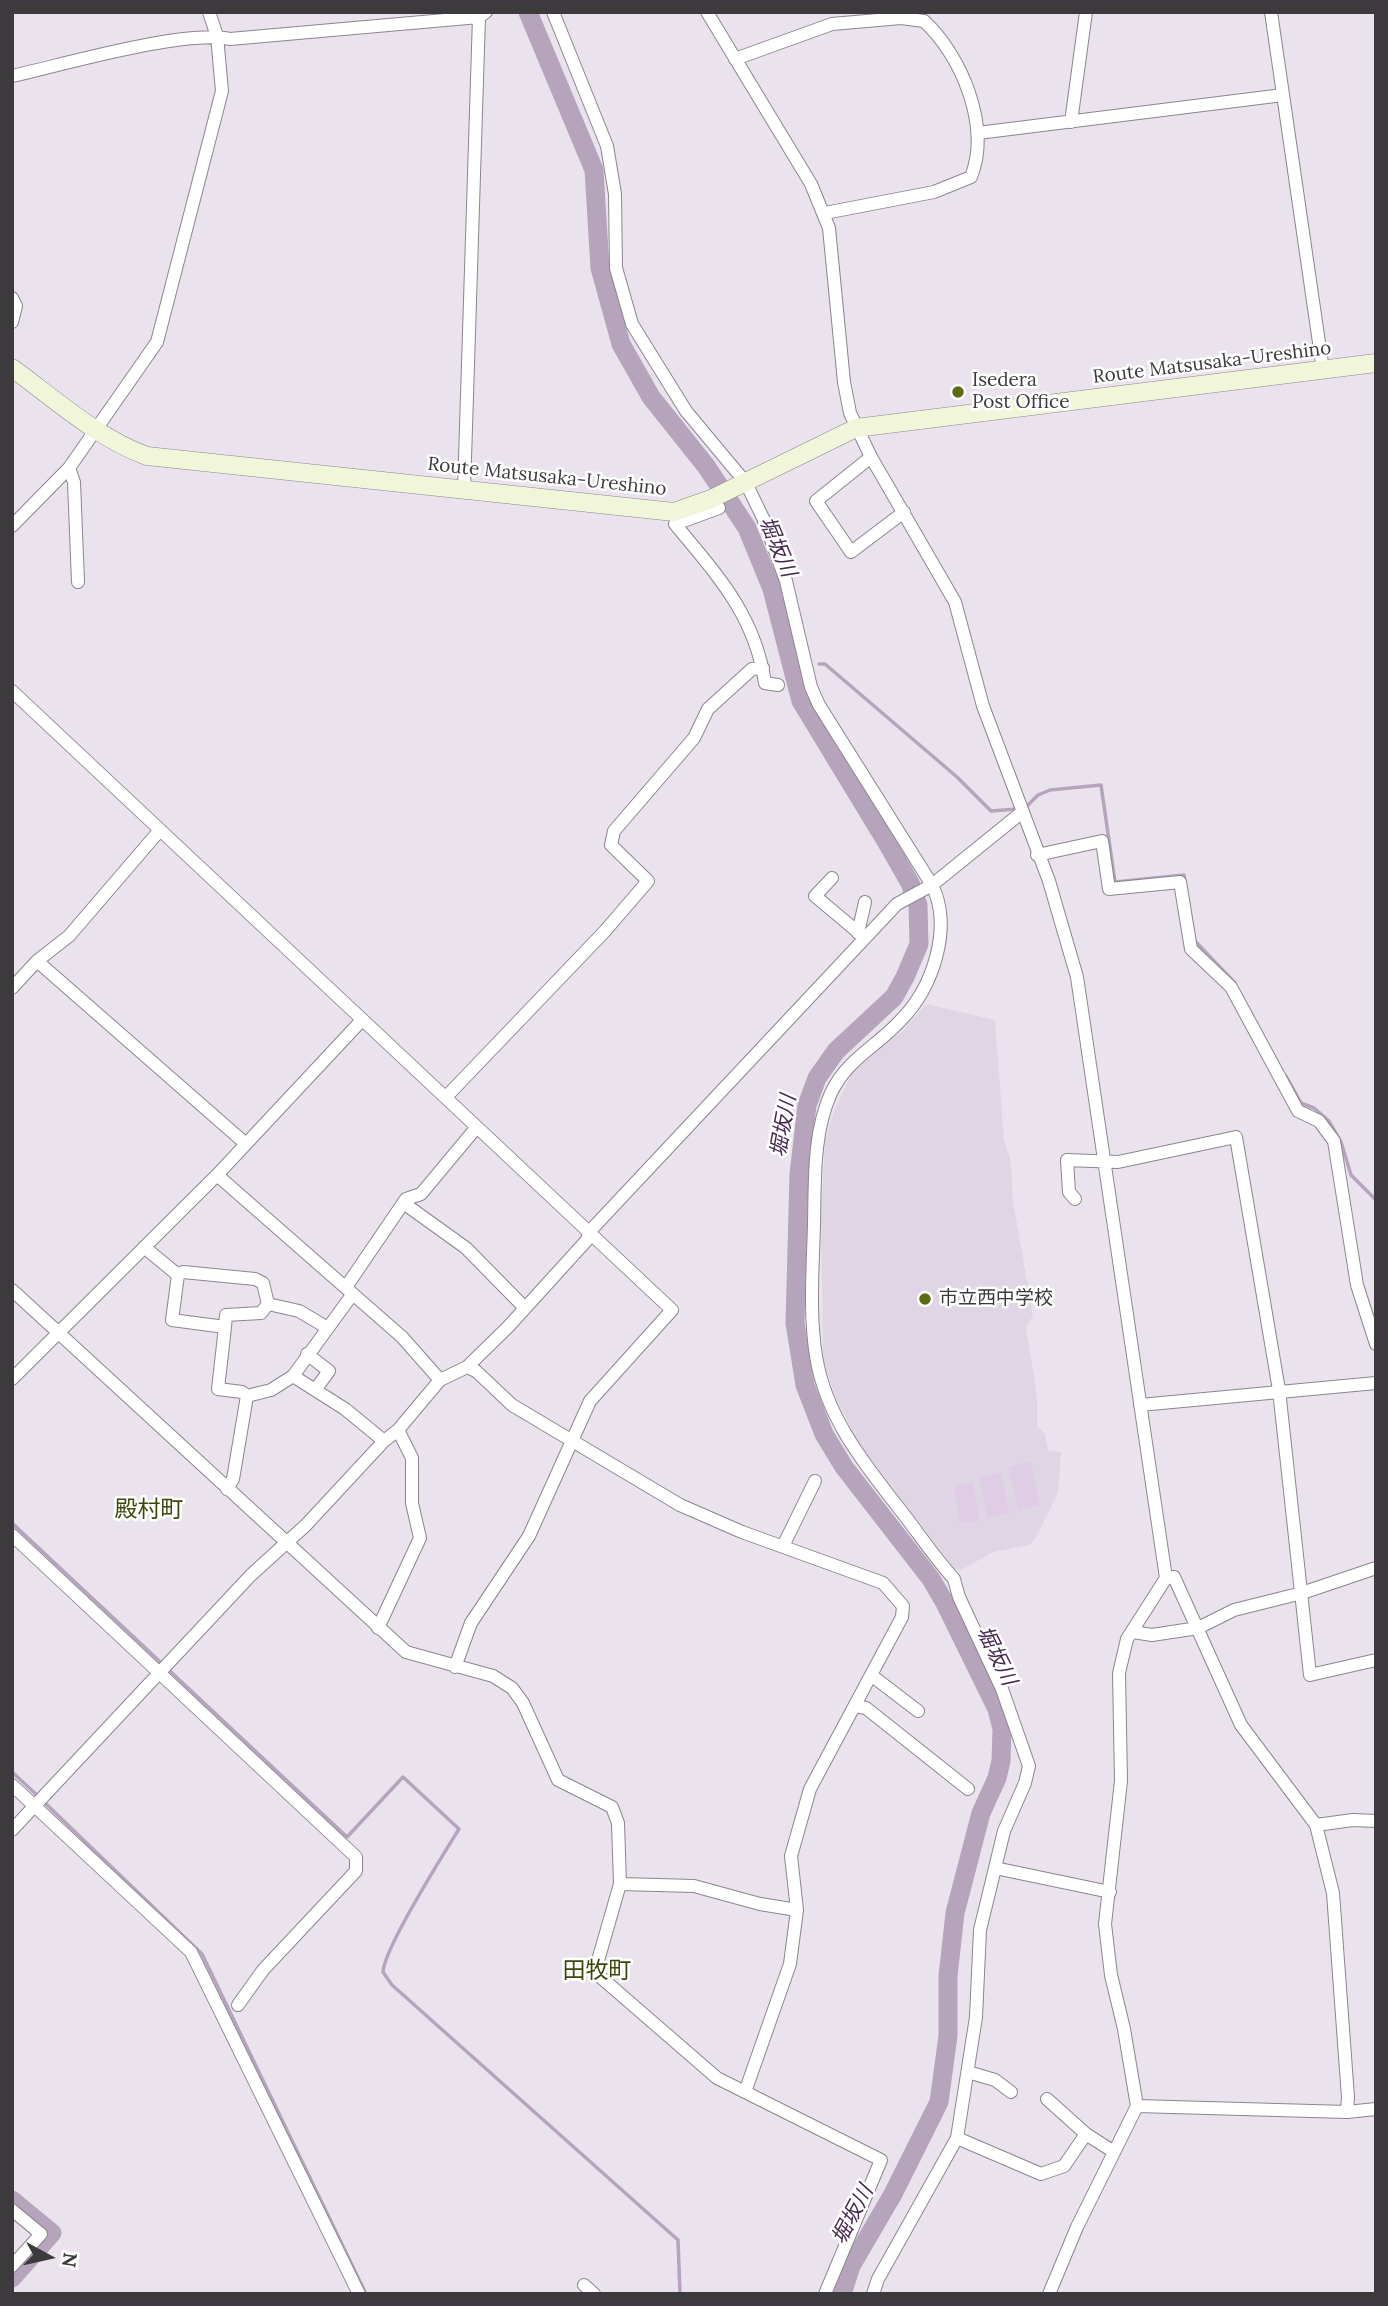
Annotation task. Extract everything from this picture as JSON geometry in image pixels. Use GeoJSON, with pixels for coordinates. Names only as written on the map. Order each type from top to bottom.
{"type":"FeatureCollection","features":[{"type":"Feature","properties":{"kind":"main road","name":"Route Matsusaka-Ureshino"},"geometry":{"type":"LineString","coordinates":[[12,368],[97,430],[127,449],[147,456],[674,512],[746,483],[856,428],[1376,363]]}},
{"type":"Feature","properties":{"kind":"street"},"geometry":{"type":"LineString","coordinates":[[12,526],[69,468],[157,342],[222,90],[217,36],[209,12]]}},
{"type":"Feature","properties":{"kind":"street"},"geometry":{"type":"LineString","coordinates":[[554,12],[607,146],[615,194],[615,268],[632,324],[686,411],[746,483],[763,518],[786,581],[815,696],[939,903],[941,930],[923,988],[899,1023],[865,1048],[842,1074],[822,1119],[815,1175],[811,1313],[819,1370],[834,1415],[878,1482],[954,1579],[959,1597],[1002,1689],[1016,1737],[1026,1752],[1029,1766],[1025,1783],[1004,1831],[980,1930],[975,2017],[957,2138],[878,2280],[873,2294]]}},
{"type":"Feature","properties":{"kind":"street"},"geometry":{"type":"LineString","coordinates":[[707,12],[811,184],[825,213],[833,250],[844,382],[856,428],[955,602],[983,706],[1049,881],[1077,977],[1166,1578],[1127,1639],[1119,1673],[1121,1781],[1105,1923],[1111,1975],[1125,2029],[1137,2106],[1077,2227],[1049,2294]]}},
{"type":"Feature","properties":{"kind":"street"},"geometry":{"type":"LineString","coordinates":[[1071,122],[1086,12]]}},
{"type":"Feature","properties":{"kind":"street"},"geometry":{"type":"LineString","coordinates":[[1271,12],[1324,370]]}},
{"type":"Feature","properties":{"kind":"street"},"geometry":{"type":"LineString","coordinates":[[12,76],[147,47],[217,36],[230,39],[483,15],[464,489]]}},
{"type":"Feature","properties":{"kind":"street"},"geometry":{"type":"LineString","coordinates":[[735,59],[831,18],[902,15],[923,20],[952,57],[968,93],[978,132],[973,172],[967,181],[934,192],[825,213]]}},
{"type":"Feature","properties":{"kind":"street"},"geometry":{"type":"LineString","coordinates":[[978,132],[1283,95]]}},
{"type":"Feature","properties":{"kind":"street"},"geometry":{"type":"LineString","coordinates":[[12,298],[16,306],[12,321]]}},
{"type":"Feature","properties":{"kind":"street"},"geometry":{"type":"LineString","coordinates":[[871,457],[816,501],[851,552],[904,512]]}},
{"type":"Feature","properties":{"kind":"street"},"geometry":{"type":"LineString","coordinates":[[69,468],[74,482],[78,582]]}},
{"type":"Feature","properties":{"kind":"street"},"geometry":{"type":"LineString","coordinates":[[711,499],[719,508],[675,524],[726,585],[760,649],[765,683],[778,685]]}},
{"type":"Feature","properties":{"kind":"street"},"geometry":{"type":"LineString","coordinates":[[446,1097],[605,931],[648,881],[611,845],[614,831],[694,738],[708,709],[752,669],[763,668]]}},
{"type":"Feature","properties":{"kind":"street"},"geometry":{"type":"LineString","coordinates":[[12,691],[672,1310],[590,1401],[521,1552],[471,1623],[455,1667]]}},
{"type":"Feature","properties":{"kind":"street"},"geometry":{"type":"LineString","coordinates":[[12,1829],[163,1669],[285,1543],[306,1525],[384,1441],[398,1430],[440,1380],[467,1367],[525,1308],[587,1240],[590,1231],[861,936],[897,904],[930,886],[1020,809]]}},
{"type":"Feature","properties":{"kind":"street"},"geometry":{"type":"LineString","coordinates":[[12,988],[37,961],[69,936],[160,830]]}},
{"type":"Feature","properties":{"kind":"street"},"geometry":{"type":"LineString","coordinates":[[1037,855],[1102,841],[1109,889],[1180,882],[1191,949],[1231,987],[1298,1111],[1319,1121],[1334,1141],[1357,1285],[1376,1344]]}},
{"type":"Feature","properties":{"kind":"street"},"geometry":{"type":"LineString","coordinates":[[832,878],[816,896],[861,936]]}},
{"type":"Feature","properties":{"kind":"street"},"geometry":{"type":"LineString","coordinates":[[861,936],[865,902]]}},
{"type":"Feature","properties":{"kind":"street"},"geometry":{"type":"LineString","coordinates":[[37,961],[246,1144]]}},
{"type":"Feature","properties":{"kind":"street"},"geometry":{"type":"LineString","coordinates":[[12,1379],[217,1175],[362,1020]]}},
{"type":"Feature","properties":{"kind":"street"},"geometry":{"type":"LineString","coordinates":[[247,1396],[271,1390],[293,1376],[406,1199],[421,1194],[476,1128]]}},
{"type":"Feature","properties":{"kind":"street"},"geometry":{"type":"LineString","coordinates":[[1075,1199],[1069,1192],[1068,1160],[1118,1161],[1236,1137],[1279,1390],[1310,1675],[1376,1660]]}},
{"type":"Feature","properties":{"kind":"street"},"geometry":{"type":"LineString","coordinates":[[217,1175],[401,1338],[440,1380]]}},
{"type":"Feature","properties":{"kind":"street"},"geometry":{"type":"LineString","coordinates":[[406,1199],[409,1207],[466,1248],[525,1308]]}},
{"type":"Feature","properties":{"kind":"street"},"geometry":{"type":"LineString","coordinates":[[144,1247],[178,1275]]}},
{"type":"Feature","properties":{"kind":"street"},"geometry":{"type":"LineString","coordinates":[[178,1275],[183,1272],[255,1279],[262,1283],[268,1304]]}},
{"type":"Feature","properties":{"kind":"street"},"geometry":{"type":"LineString","coordinates":[[178,1275],[172,1320],[225,1327]]}},
{"type":"Feature","properties":{"kind":"street"},"geometry":{"type":"LineString","coordinates":[[12,1290],[406,1652],[493,1676],[512,1688],[523,1703],[558,1780],[612,1807],[618,1824],[620,1884],[597,1964],[597,1974],[697,2063],[745,2092],[881,2160],[825,2294]]}},
{"type":"Feature","properties":{"kind":"street"},"geometry":{"type":"LineString","coordinates":[[268,1304],[299,1311],[326,1327]]}},
{"type":"Feature","properties":{"kind":"street"},"geometry":{"type":"LineString","coordinates":[[247,1396],[242,1392],[218,1389],[226,1315],[261,1313],[268,1304]]}},
{"type":"Feature","properties":{"kind":"street"},"geometry":{"type":"LineString","coordinates":[[307,1354],[329,1371],[315,1391]]}},
{"type":"Feature","properties":{"kind":"street"},"geometry":{"type":"LineString","coordinates":[[467,1367],[477,1371],[512,1405],[680,1505],[742,1532],[784,1544],[883,1583],[903,1606],[902,1617],[810,1790],[791,1856],[797,1910],[787,1977],[745,2092]]}},
{"type":"Feature","properties":{"kind":"street"},"geometry":{"type":"LineString","coordinates":[[293,1376],[384,1441]]}},
{"type":"Feature","properties":{"kind":"street"},"geometry":{"type":"LineString","coordinates":[[1140,1405],[1376,1383]]}},
{"type":"Feature","properties":{"kind":"street"},"geometry":{"type":"LineString","coordinates":[[227,1489],[233,1479],[247,1396]]}},
{"type":"Feature","properties":{"kind":"street"},"geometry":{"type":"LineString","coordinates":[[379,1628],[414,1556],[419,1538],[412,1503],[412,1458],[398,1430]]}},
{"type":"Feature","properties":{"kind":"street"},"geometry":{"type":"LineString","coordinates":[[784,1544],[815,1481]]}},
{"type":"Feature","properties":{"kind":"street"},"geometry":{"type":"LineString","coordinates":[[12,1535],[163,1669],[356,1857],[356,1871],[263,1970],[238,2005]]}},
{"type":"Feature","properties":{"kind":"street"},"geometry":{"type":"LineString","coordinates":[[1133,1632],[1152,1635],[1198,1628],[1234,1610],[1302,1593],[1376,1568]]}},
{"type":"Feature","properties":{"kind":"street"},"geometry":{"type":"LineString","coordinates":[[1166,1578],[1174,1577],[1241,1725],[1316,1825],[1333,1893],[1347,2112]]}},
{"type":"Feature","properties":{"kind":"street"},"geometry":{"type":"LineString","coordinates":[[871,1675],[918,1711]]}},
{"type":"Feature","properties":{"kind":"street"},"geometry":{"type":"LineString","coordinates":[[855,1706],[866,1708],[968,1789]]}},
{"type":"Feature","properties":{"kind":"street"},"geometry":{"type":"LineString","coordinates":[[12,1785],[39,1801],[191,1952],[359,2294]]}},
{"type":"Feature","properties":{"kind":"street"},"geometry":{"type":"LineString","coordinates":[[1316,1825],[1353,1820],[1376,1821]]}},
{"type":"Feature","properties":{"kind":"street"},"geometry":{"type":"LineString","coordinates":[[995,1868],[1110,1892]]}},
{"type":"Feature","properties":{"kind":"street"},"geometry":{"type":"LineString","coordinates":[[620,1884],[694,1886],[760,1904],[797,1910]]}},
{"type":"Feature","properties":{"kind":"street"},"geometry":{"type":"LineString","coordinates":[[968,2073],[995,2080],[1011,2092]]}},
{"type":"Feature","properties":{"kind":"street"},"geometry":{"type":"LineString","coordinates":[[1047,2099],[1086,2134],[1114,2152]]}},
{"type":"Feature","properties":{"kind":"street"},"geometry":{"type":"LineString","coordinates":[[1137,2106],[1347,2112],[1376,2109]]}},
{"type":"Feature","properties":{"kind":"street"},"geometry":{"type":"LineString","coordinates":[[957,2138],[1041,2174],[1064,2166],[1086,2134]]}},
{"type":"Feature","properties":{"kind":"street"},"geometry":{"type":"LineString","coordinates":[[12,2210],[41,2234],[12,2266]]}},
{"type":"Feature","properties":{"kind":"shaded area","name":"市立西中学校"},"geometry":{"type":"Polygon","coordinates":[[[926,1004],[995,1020],[1004,1140],[1011,1161],[1013,1201],[1033,1316],[1026,1327],[1037,1396],[1037,1426],[1045,1434],[1048,1450],[1061,1452],[1058,1493],[1035,1539],[1029,1545],[993,1552],[961,1570],[954,1569],[857,1440],[837,1401],[823,1359],[821,1216],[825,1142],[834,1111],[852,1073],[886,1042],[902,1032],[926,1004]]]}},
{"type":"Feature","properties":{"kind":"shaded area"},"geometry":{"type":"Polygon","coordinates":[[[1031,1462],[1040,1505],[1018,1510],[1008,1467],[1031,1462]]]}},
{"type":"Feature","properties":{"kind":"shaded area"},"geometry":{"type":"Polygon","coordinates":[[[1001,1472],[1009,1513],[987,1518],[979,1477],[1001,1472]]]}},
{"type":"Feature","properties":{"kind":"shaded area"},"geometry":{"type":"Polygon","coordinates":[[[973,1483],[979,1520],[960,1523],[954,1486],[973,1483]]]}},
{"type":"Feature","properties":{"kind":"waterway","name":"堀坂川"},"geometry":{"type":"LineString","coordinates":[[528,12],[594,170],[600,268],[621,344],[651,397],[706,466],[747,528],[772,589],[801,701],[886,841],[910,883],[918,905],[919,944],[894,997],[836,1051],[817,1078],[807,1105],[799,1174],[795,1323],[805,1385],[824,1434],[844,1467],[931,1579],[945,1603],[997,1709],[1002,1729],[1001,1761],[997,1778],[981,1813],[955,1913],[948,1976],[948,2036],[939,2102],[893,2194],[851,2266],[842,2294]]}},
{"type":"Feature","properties":{"kind":"waterway"},"geometry":{"type":"LineString","coordinates":[[819,664],[825,664],[957,777],[991,811],[1017,809]]}},
{"type":"Feature","properties":{"kind":"waterway"},"geometry":{"type":"LineString","coordinates":[[1025,808],[1038,795],[1050,790],[1101,785],[1115,882],[1184,875],[1185,882]]}},
{"type":"Feature","properties":{"kind":"waterway"},"geometry":{"type":"LineString","coordinates":[[1195,941],[1235,983]]}},
{"type":"Feature","properties":{"kind":"waterway"},"geometry":{"type":"LineString","coordinates":[[1286,1076],[1301,1103],[1314,1108],[1329,1121],[1341,1142],[1351,1175],[1376,1200]]}},
{"type":"Feature","properties":{"kind":"waterway"},"geometry":{"type":"LineString","coordinates":[[12,1523],[347,1837],[403,1777],[459,1829],[403,1923],[383,1972],[392,1985],[678,2240],[680,2294]]}},
{"type":"Feature","properties":{"kind":"waterway"},"geometry":{"type":"LineString","coordinates":[[12,1772],[39,1797]]}},
{"type":"Feature","properties":{"kind":"waterway"},"geometry":{"type":"LineString","coordinates":[[44,1802],[202,1954],[366,2294]]}},
{"type":"Feature","properties":{"kind":"waterway"},"geometry":{"type":"LineString","coordinates":[[12,2200],[52,2233],[12,2278]]}},
{"type":"Feature","properties":{"kind":"place","name":"Isedera Post Office"},"geometry":{"type":"Point","coordinates":[958,392]}},
{"type":"Feature","properties":{"kind":"place","name":"市立西中学校"},"geometry":{"type":"Point","coordinates":[925,1299]}},
{"type":"Feature","properties":{"kind":"district","name":"殿村町"},"geometry":{"type":"Point","coordinates":[149,1510]}},
{"type":"Feature","properties":{"kind":"district","name":"田牧町"},"geometry":{"type":"Point","coordinates":[597,1971]}}]}
